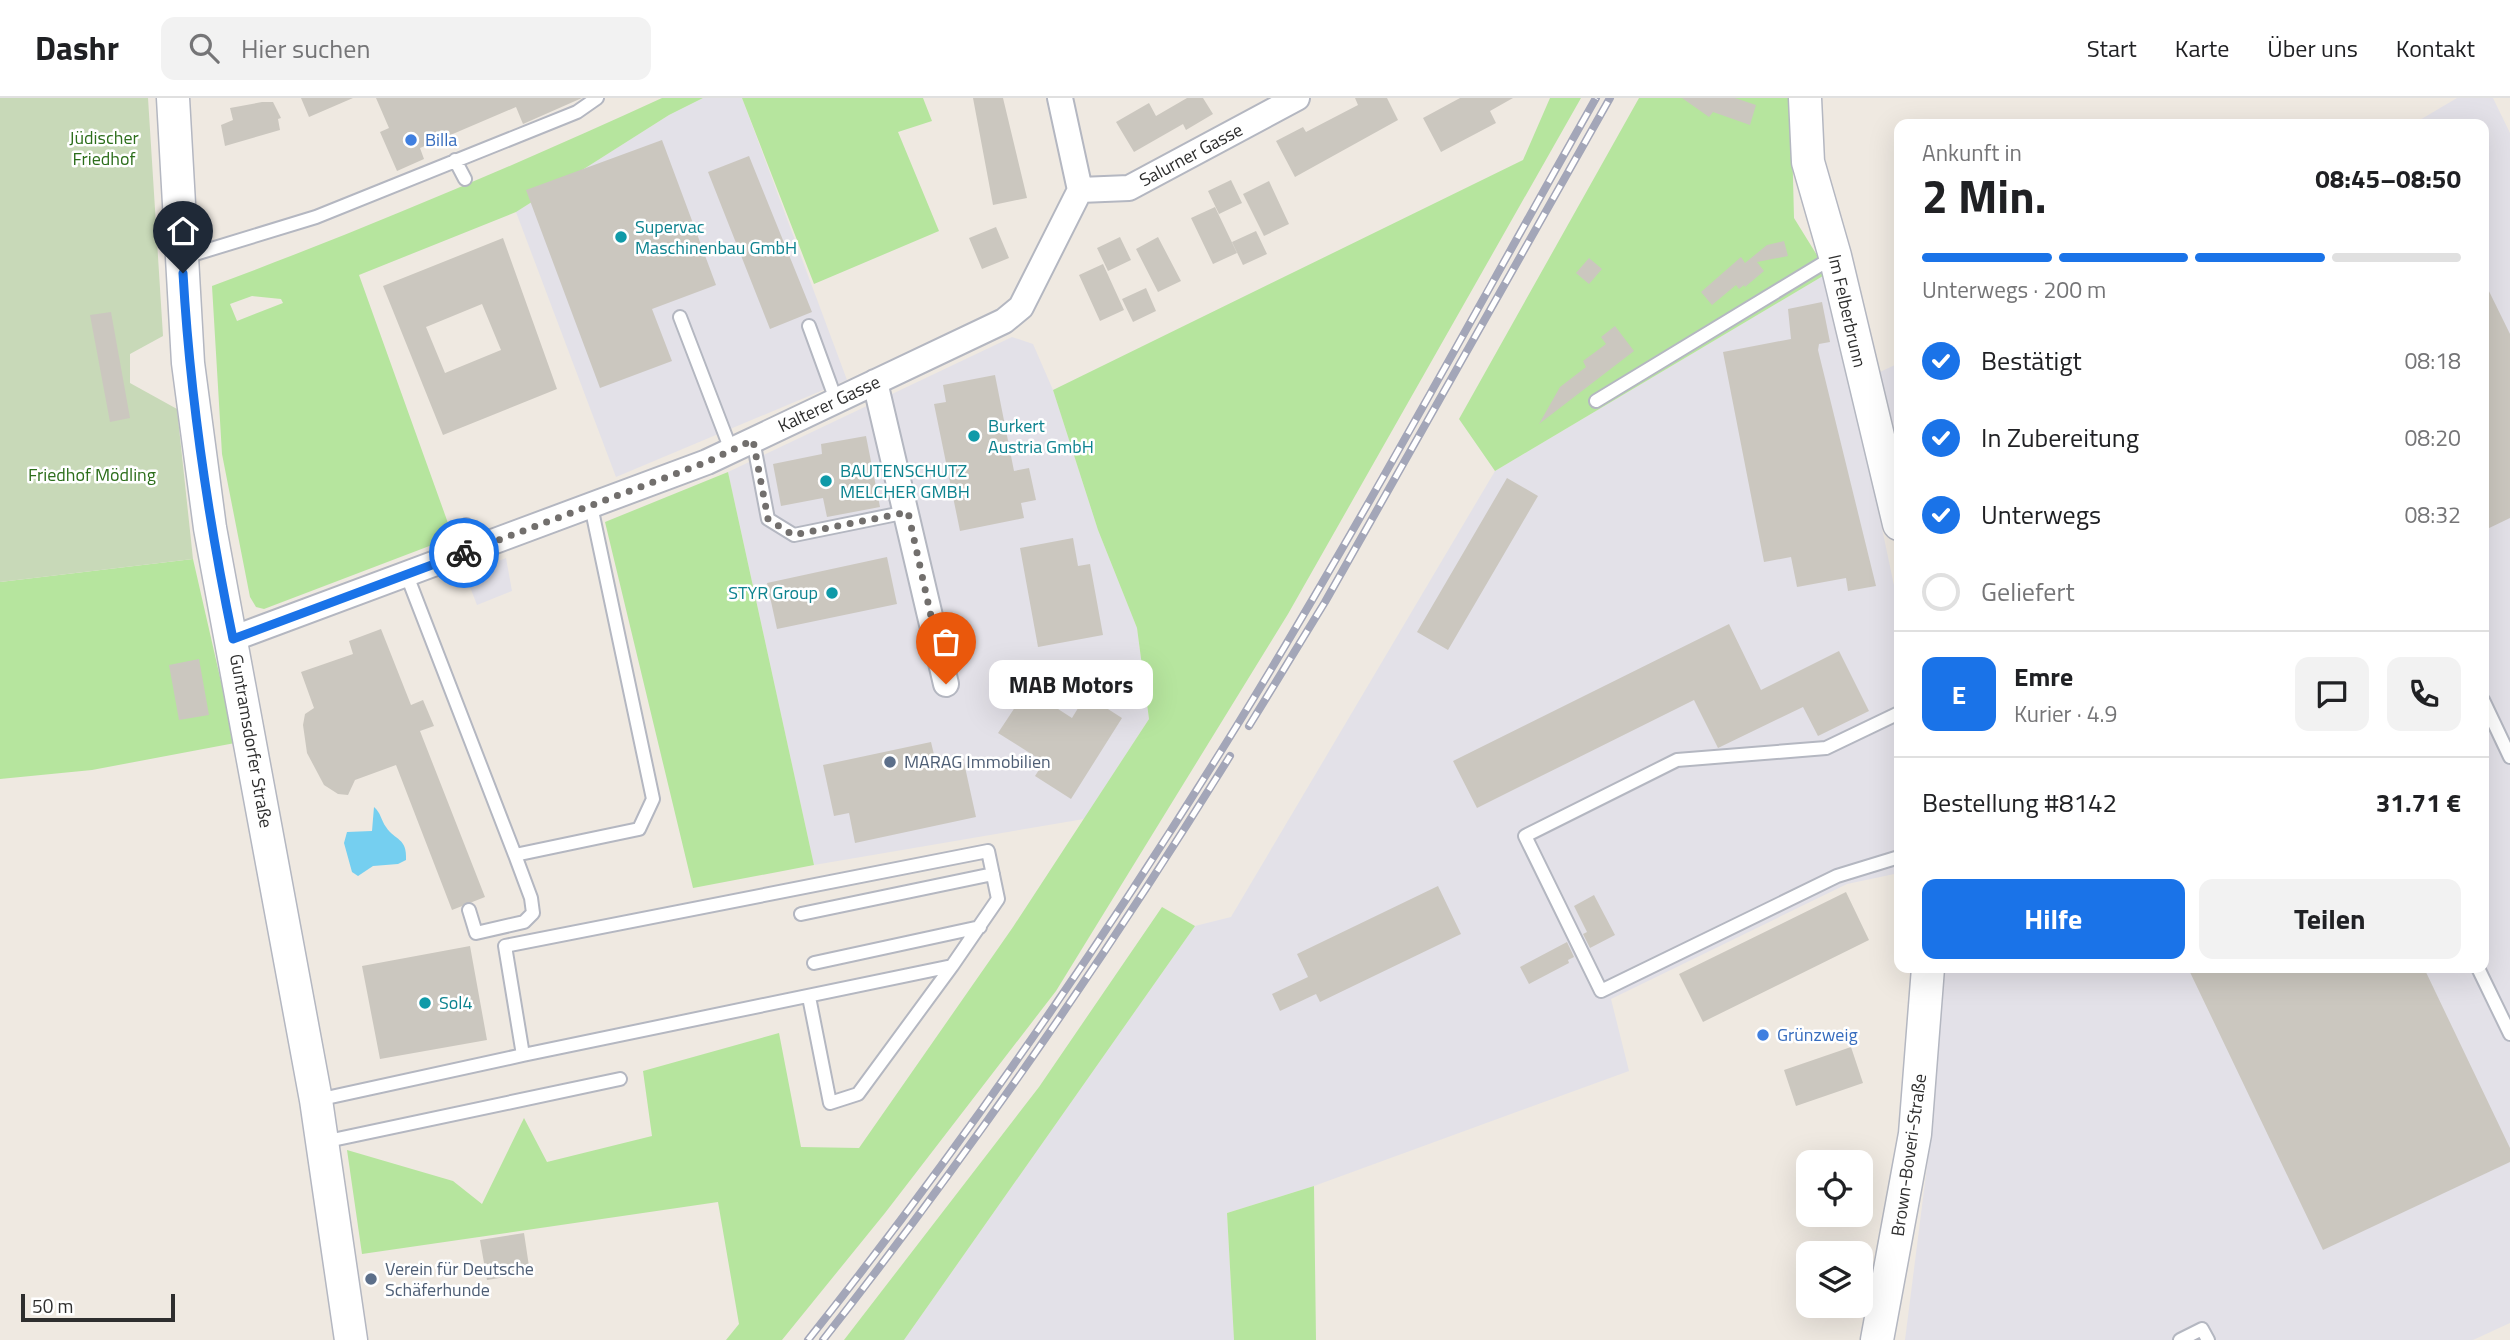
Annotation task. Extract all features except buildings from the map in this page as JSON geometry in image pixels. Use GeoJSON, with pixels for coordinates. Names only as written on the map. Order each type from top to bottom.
{"type":"FeatureCollection","features":[{"type":"Feature","properties":{"kind":"street","name":"Guntramsdorfer Straße"},"geometry":{"type":"LineString","coordinates":[[173,98],[192,390],[210,528],[233,639],[316,1100],[351,1340]]}},
{"type":"Feature","properties":{"kind":"street"},"geometry":{"type":"LineString","coordinates":[[1060,98],[1080,190]]}},
{"type":"Feature","properties":{"kind":"street","name":"Salurner Gasse"},"geometry":{"type":"LineString","coordinates":[[1080,190],[1129,188],[1297,98]]}},
{"type":"Feature","properties":{"kind":"street","name":"Im Felberbrunn"},"geometry":{"type":"LineString","coordinates":[[1805,98],[1808,162],[1835,256],[1894,503]]}},
{"type":"Feature","properties":{"kind":"street","name":"Kalterer Gasse"},"geometry":{"type":"LineString","coordinates":[[233,639],[591,506],[742,445],[992,328],[1021,307],[1032,279],[1047,257],[1080,190]]}},
{"type":"Feature","properties":{"kind":"street"},"geometry":{"type":"LineString","coordinates":[[875,382],[908,512],[946,684]]}},
{"type":"Feature","properties":{"kind":"street","name":"Brown-Boveri-Straße"},"geometry":{"type":"LineString","coordinates":[[1877,1340],[1915,1134],[1928,973]]}},
{"type":"Feature","properties":{"kind":"lane"},"geometry":{"type":"LineString","coordinates":[[182,258],[316,217],[577,111],[597,98]]}},
{"type":"Feature","properties":{"kind":"lane"},"geometry":{"type":"LineString","coordinates":[[455,160],[465,179]]}},
{"type":"Feature","properties":{"kind":"lane"},"geometry":{"type":"LineString","coordinates":[[1596,401],[1835,256]]}},
{"type":"Feature","properties":{"kind":"lane"},"geometry":{"type":"LineString","coordinates":[[680,317],[742,445],[768,519],[793,535],[908,512]]}},
{"type":"Feature","properties":{"kind":"lane"},"geometry":{"type":"LineString","coordinates":[[809,326],[836,400]]}},
{"type":"Feature","properties":{"kind":"lane"},"geometry":{"type":"LineString","coordinates":[[515,855],[639,829],[653,799],[591,506]]}},
{"type":"Feature","properties":{"kind":"lane"},"geometry":{"type":"LineString","coordinates":[[466,525],[474,549]]}},
{"type":"Feature","properties":{"kind":"lane"},"geometry":{"type":"LineString","coordinates":[[406,573],[515,855],[531,898],[533,913],[524,922],[476,933],[469,910]]}},
{"type":"Feature","properties":{"kind":"lane"},"geometry":{"type":"LineString","coordinates":[[2489,713],[2510,757]]}},
{"type":"Feature","properties":{"kind":"lane"},"geometry":{"type":"LineString","coordinates":[[1894,715],[1826,748],[1677,760],[1525,836],[1601,991],[1837,876],[1894,859]]}},
{"type":"Feature","properties":{"kind":"lane"},"geometry":{"type":"LineString","coordinates":[[523,1055],[505,946],[988,851],[998,899],[859,1094],[830,1103],[809,997]]}},
{"type":"Feature","properties":{"kind":"lane"},"geometry":{"type":"LineString","coordinates":[[801,914],[993,874]]}},
{"type":"Feature","properties":{"kind":"lane"},"geometry":{"type":"LineString","coordinates":[[814,963],[980,927]]}},
{"type":"Feature","properties":{"kind":"lane"},"geometry":{"type":"LineString","coordinates":[[316,1100],[952,966]]}},
{"type":"Feature","properties":{"kind":"lane"},"geometry":{"type":"LineString","coordinates":[[2480,973],[2510,1034]]}},
{"type":"Feature","properties":{"kind":"lane"},"geometry":{"type":"LineString","coordinates":[[323,1142],[620,1079]]}},
{"type":"Feature","properties":{"kind":"lane"},"geometry":{"type":"LineString","coordinates":[[2180,1340],[2202,1329],[2208,1340]]}},
{"type":"Feature","properties":{"kind":"shaded area"},"geometry":{"type":"Polygon","coordinates":[[[703,98],[742,98],[847,380],[616,477],[516,212],[669,115],[703,98]]]}},
{"type":"Feature","properties":{"kind":"shaded area"},"geometry":{"type":"Polygon","coordinates":[[[2457,98],[2493,98],[2510,133],[2510,1323],[2473,1340],[1905,1340],[1930,1143],[1941,973],[2489,973],[2489,119],[2421,119],[2457,98]]]}},
{"type":"Feature","properties":{"kind":"shaded area"},"geometry":{"type":"Polygon","coordinates":[[[1828,273],[1894,585],[1894,874],[1847,884],[1611,999],[1629,1071],[1314,1186],[1227,1213],[1234,1340],[904,1340],[1195,926],[1231,917],[1495,471],[1828,273]]]}},
{"type":"Feature","properties":{"kind":"shaded area"},"geometry":{"type":"Polygon","coordinates":[[[1012,337],[1033,344],[1053,390],[1098,530],[1137,628],[1149,719],[1084,819],[814,865],[728,472],[1012,337]]]}},
{"type":"Feature","properties":{"kind":"shaded area"},"geometry":{"type":"Polygon","coordinates":[[[1894,365],[1894,428],[1880,372],[1894,365]]]}},
{"type":"Feature","properties":{"kind":"shaded area"},"geometry":{"type":"Polygon","coordinates":[[[506,558],[512,591],[477,605],[465,574],[506,558]]]}},
{"type":"Feature","properties":{"kind":"green space","name":"Friedhof Mödling"},"geometry":{"type":"Polygon","coordinates":[[[0,98],[148,98],[163,336],[130,354],[130,383],[177,409],[193,559],[0,582],[0,98]]]}},
{"type":"Feature","properties":{"kind":"green space"},"geometry":{"type":"Polygon","coordinates":[[[662,98],[703,98],[669,115],[516,212],[359,275],[453,537],[264,609],[256,607],[250,597],[222,454],[212,286],[383,219],[662,98]],[[252,296],[230,304],[237,321],[283,303],[281,299],[252,296]]]}},
{"type":"Feature","properties":{"kind":"green space"},"geometry":{"type":"Polygon","coordinates":[[[742,98],[923,98],[932,121],[898,132],[939,231],[814,284],[742,98]]]}},
{"type":"Feature","properties":{"kind":"green space"},"geometry":{"type":"Polygon","coordinates":[[[1550,98],[1581,98],[1288,614],[1056,991],[885,1213],[782,1340],[726,1340],[739,1324],[718,1202],[362,1254],[347,1150],[453,1181],[482,1204],[524,1118],[547,1162],[652,1136],[643,1071],[779,1033],[801,1147],[859,1148],[1013,927],[1149,719],[1137,628],[1098,530],[1053,390],[1523,160],[1550,98]]]}},
{"type":"Feature","properties":{"kind":"green space"},"geometry":{"type":"Polygon","coordinates":[[[1639,98],[1791,98],[1794,218],[1828,273],[1495,471],[1459,419],[1639,98]]]}},
{"type":"Feature","properties":{"kind":"green space"},"geometry":{"type":"Polygon","coordinates":[[[728,472],[814,865],[693,888],[605,522],[728,472]]]}},
{"type":"Feature","properties":{"kind":"green space"},"geometry":{"type":"Polygon","coordinates":[[[193,559],[235,743],[92,770],[0,779],[0,582],[193,559]]]}},
{"type":"Feature","properties":{"kind":"green space"},"geometry":{"type":"Polygon","coordinates":[[[1162,907],[1195,926],[904,1340],[844,1340],[1039,1087],[1162,907]]]}},
{"type":"Feature","properties":{"kind":"green space"},"geometry":{"type":"Polygon","coordinates":[[[1314,1186],[1316,1340],[1234,1340],[1227,1213],[1314,1186]]]}},
{"type":"Feature","properties":{"kind":"water"},"geometry":{"type":"Polygon","coordinates":[[[374,807],[389,831],[405,847],[406,860],[398,864],[373,866],[358,876],[352,872],[344,843],[347,832],[372,831],[374,807]]]}},
{"type":"Feature","properties":{"kind":"railway"},"geometry":{"type":"LineString","coordinates":[[808,1340],[977,1116],[1136,885],[1236,727],[1329,572],[1596,98]]}},
{"type":"Feature","properties":{"kind":"railway"},"geometry":{"type":"LineString","coordinates":[[1249,726],[1325,602],[1610,98]]}},
{"type":"Feature","properties":{"kind":"railway"},"geometry":{"type":"LineString","coordinates":[[823,1340],[878,1270],[1035,1054],[1230,756]]}},
{"type":"Feature","properties":{"kind":"way so far"},"geometry":{"type":"LineString","coordinates":[[464,553],[707,462],[753,440],[768,519],[793,535],[908,512],[946,684]]}},
{"type":"Feature","properties":{"kind":"place","name":"Billa"},"geometry":{"type":"Point","coordinates":[411,140]}},
{"type":"Feature","properties":{"kind":"place","name":"Supervac Maschinenbau GmbH"},"geometry":{"type":"Point","coordinates":[621,237]}},
{"type":"Feature","properties":{"kind":"place","name":"Burkert Austria GmbH"},"geometry":{"type":"Point","coordinates":[974,436]}},
{"type":"Feature","properties":{"kind":"place","name":"BAUTENSCHUTZ MELCHER GMBH"},"geometry":{"type":"Point","coordinates":[826,481]}},
{"type":"Feature","properties":{"kind":"place","name":"STYR Group"},"geometry":{"type":"Point","coordinates":[832,593]}},
{"type":"Feature","properties":{"kind":"place","name":"MAB Motors"},"geometry":{"type":"Point","coordinates":[946,684]}},
{"type":"Feature","properties":{"kind":"place","name":"MARAG Immobilien"},"geometry":{"type":"Point","coordinates":[890,762]}},
{"type":"Feature","properties":{"kind":"place","name":"Sol4"},"geometry":{"type":"Point","coordinates":[425,1003]}},
{"type":"Feature","properties":{"kind":"place","name":"Grünzweig"},"geometry":{"type":"Point","coordinates":[1763,1035]}},
{"type":"Feature","properties":{"kind":"place","name":"Verein für Deutsche Schäferhunde"},"geometry":{"type":"Point","coordinates":[371,1279]}},
{"type":"Feature","properties":{"kind":"route"},"geometry":{"type":"LineString","coordinates":[[183,273],[188,363],[206,500],[233,639],[464,553]]}},
{"type":"Feature","properties":{"kind":"park label","name":"Jüdischer Friedhof"},"geometry":{"type":"Point","coordinates":[104,148]}}]}
